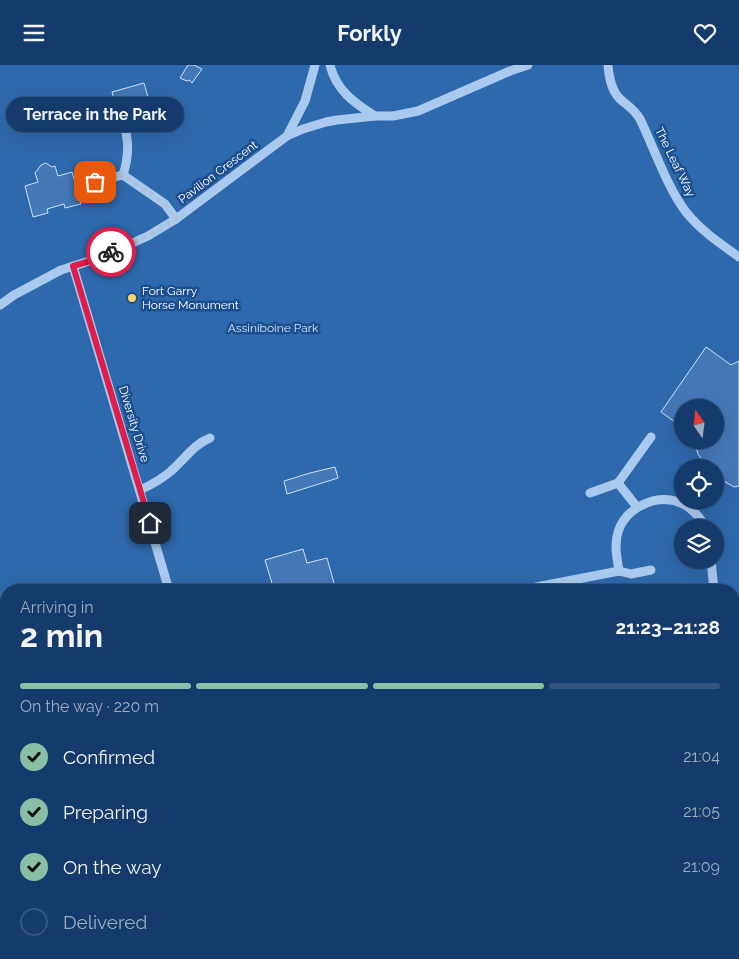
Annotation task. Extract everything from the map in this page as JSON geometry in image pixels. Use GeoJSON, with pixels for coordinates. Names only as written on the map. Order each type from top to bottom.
{"type":"FeatureCollection","features":[{"type":"Feature","properties":{"kind":"street"},"geometry":{"type":"LineString","coordinates":[[287,136],[305,101],[315,65]]}},
{"type":"Feature","properties":{"kind":"street"},"geometry":{"type":"LineString","coordinates":[[330,65],[335,79],[345,94],[358,106],[375,116]]}},
{"type":"Feature","properties":{"kind":"street","name":"Pavilion Crescent"},"geometry":{"type":"LineString","coordinates":[[0,305],[14,295],[60,270],[99,258],[148,236],[176,219],[287,136],[326,122],[418,111],[528,65]]}},
{"type":"Feature","properties":{"kind":"street","name":"The Leaf Way"},"geometry":{"type":"LineString","coordinates":[[608,65],[615,93],[635,110],[680,203],[700,227],[739,257]]}},
{"type":"Feature","properties":{"kind":"street"},"geometry":{"type":"LineString","coordinates":[[123,175],[127,162],[128,144],[124,120]]}},
{"type":"Feature","properties":{"kind":"street"},"geometry":{"type":"LineString","coordinates":[[95,182],[123,175],[165,204],[176,219]]}},
{"type":"Feature","properties":{"kind":"street","name":"Diversity Drive"},"geometry":{"type":"LineString","coordinates":[[73,266],[167,584]]}},
{"type":"Feature","properties":{"kind":"street"},"geometry":{"type":"LineString","coordinates":[[590,493],[618,483],[651,437]]}},
{"type":"Feature","properties":{"kind":"street"},"geometry":{"type":"LineString","coordinates":[[140,490],[166,475],[199,444],[210,438]]}},
{"type":"Feature","properties":{"kind":"street"},"geometry":{"type":"LineString","coordinates":[[618,483],[637,507]]}},
{"type":"Feature","properties":{"kind":"street"},"geometry":{"type":"LineString","coordinates":[[619,571],[616,549],[619,531],[623,522],[637,507],[653,501],[671,500],[689,507],[699,519]]}},
{"type":"Feature","properties":{"kind":"street"},"geometry":{"type":"LineString","coordinates":[[712,569],[713,584]]}},
{"type":"Feature","properties":{"kind":"street"},"geometry":{"type":"LineString","coordinates":[[552,584],[619,571],[631,574],[651,570]]}},
{"type":"Feature","properties":{"kind":"green space","name":"Assiniboine Park"},"geometry":{"type":"Polygon","coordinates":[[[0,65],[739,65],[739,584],[0,584],[0,65]]]}},
{"type":"Feature","properties":{"kind":"building"},"geometry":{"type":"Polygon","coordinates":[[[188,65],[194,65],[202,69],[192,83],[189,80],[180,78],[188,65]]]}},
{"type":"Feature","properties":{"kind":"building"},"geometry":{"type":"Polygon","coordinates":[[[144,83],[149,101],[141,103],[140,100],[124,105],[125,108],[117,110],[112,92],[144,83]]]}},
{"type":"Feature","properties":{"kind":"building"},"geometry":{"type":"Polygon","coordinates":[[[46,163],[52,167],[55,166],[58,176],[72,172],[81,204],[65,208],[64,204],[47,209],[48,213],[33,217],[25,186],[38,182],[35,173],[41,165],[46,163]]]}},
{"type":"Feature","properties":{"kind":"building"},"geometry":{"type":"Polygon","coordinates":[[[706,347],[731,365],[739,361],[739,486],[734,487],[724,481],[724,459],[701,459],[697,449],[724,449],[724,399],[674,399],[674,421],[661,412],[706,347]]]}},
{"type":"Feature","properties":{"kind":"building"},"geometry":{"type":"Polygon","coordinates":[[[335,467],[338,478],[287,494],[284,481],[335,467]]]}},
{"type":"Feature","properties":{"kind":"building"},"geometry":{"type":"Polygon","coordinates":[[[303,549],[307,563],[327,558],[334,583],[272,584],[265,560],[303,549]]]}},
{"type":"Feature","properties":{"kind":"way so far"},"geometry":{"type":"LineString","coordinates":[[95,182],[123,175],[165,204],[176,219],[148,236],[111,252]]}},
{"type":"Feature","properties":{"kind":"place","name":"Terrace in the Park"},"geometry":{"type":"Point","coordinates":[95,182]}},
{"type":"Feature","properties":{"kind":"place","name":"Fort Garry Horse Monument"},"geometry":{"type":"Point","coordinates":[132,298]}},
{"type":"Feature","properties":{"kind":"route"},"geometry":{"type":"LineString","coordinates":[[111,252],[73,266],[150,523]]}}]}
